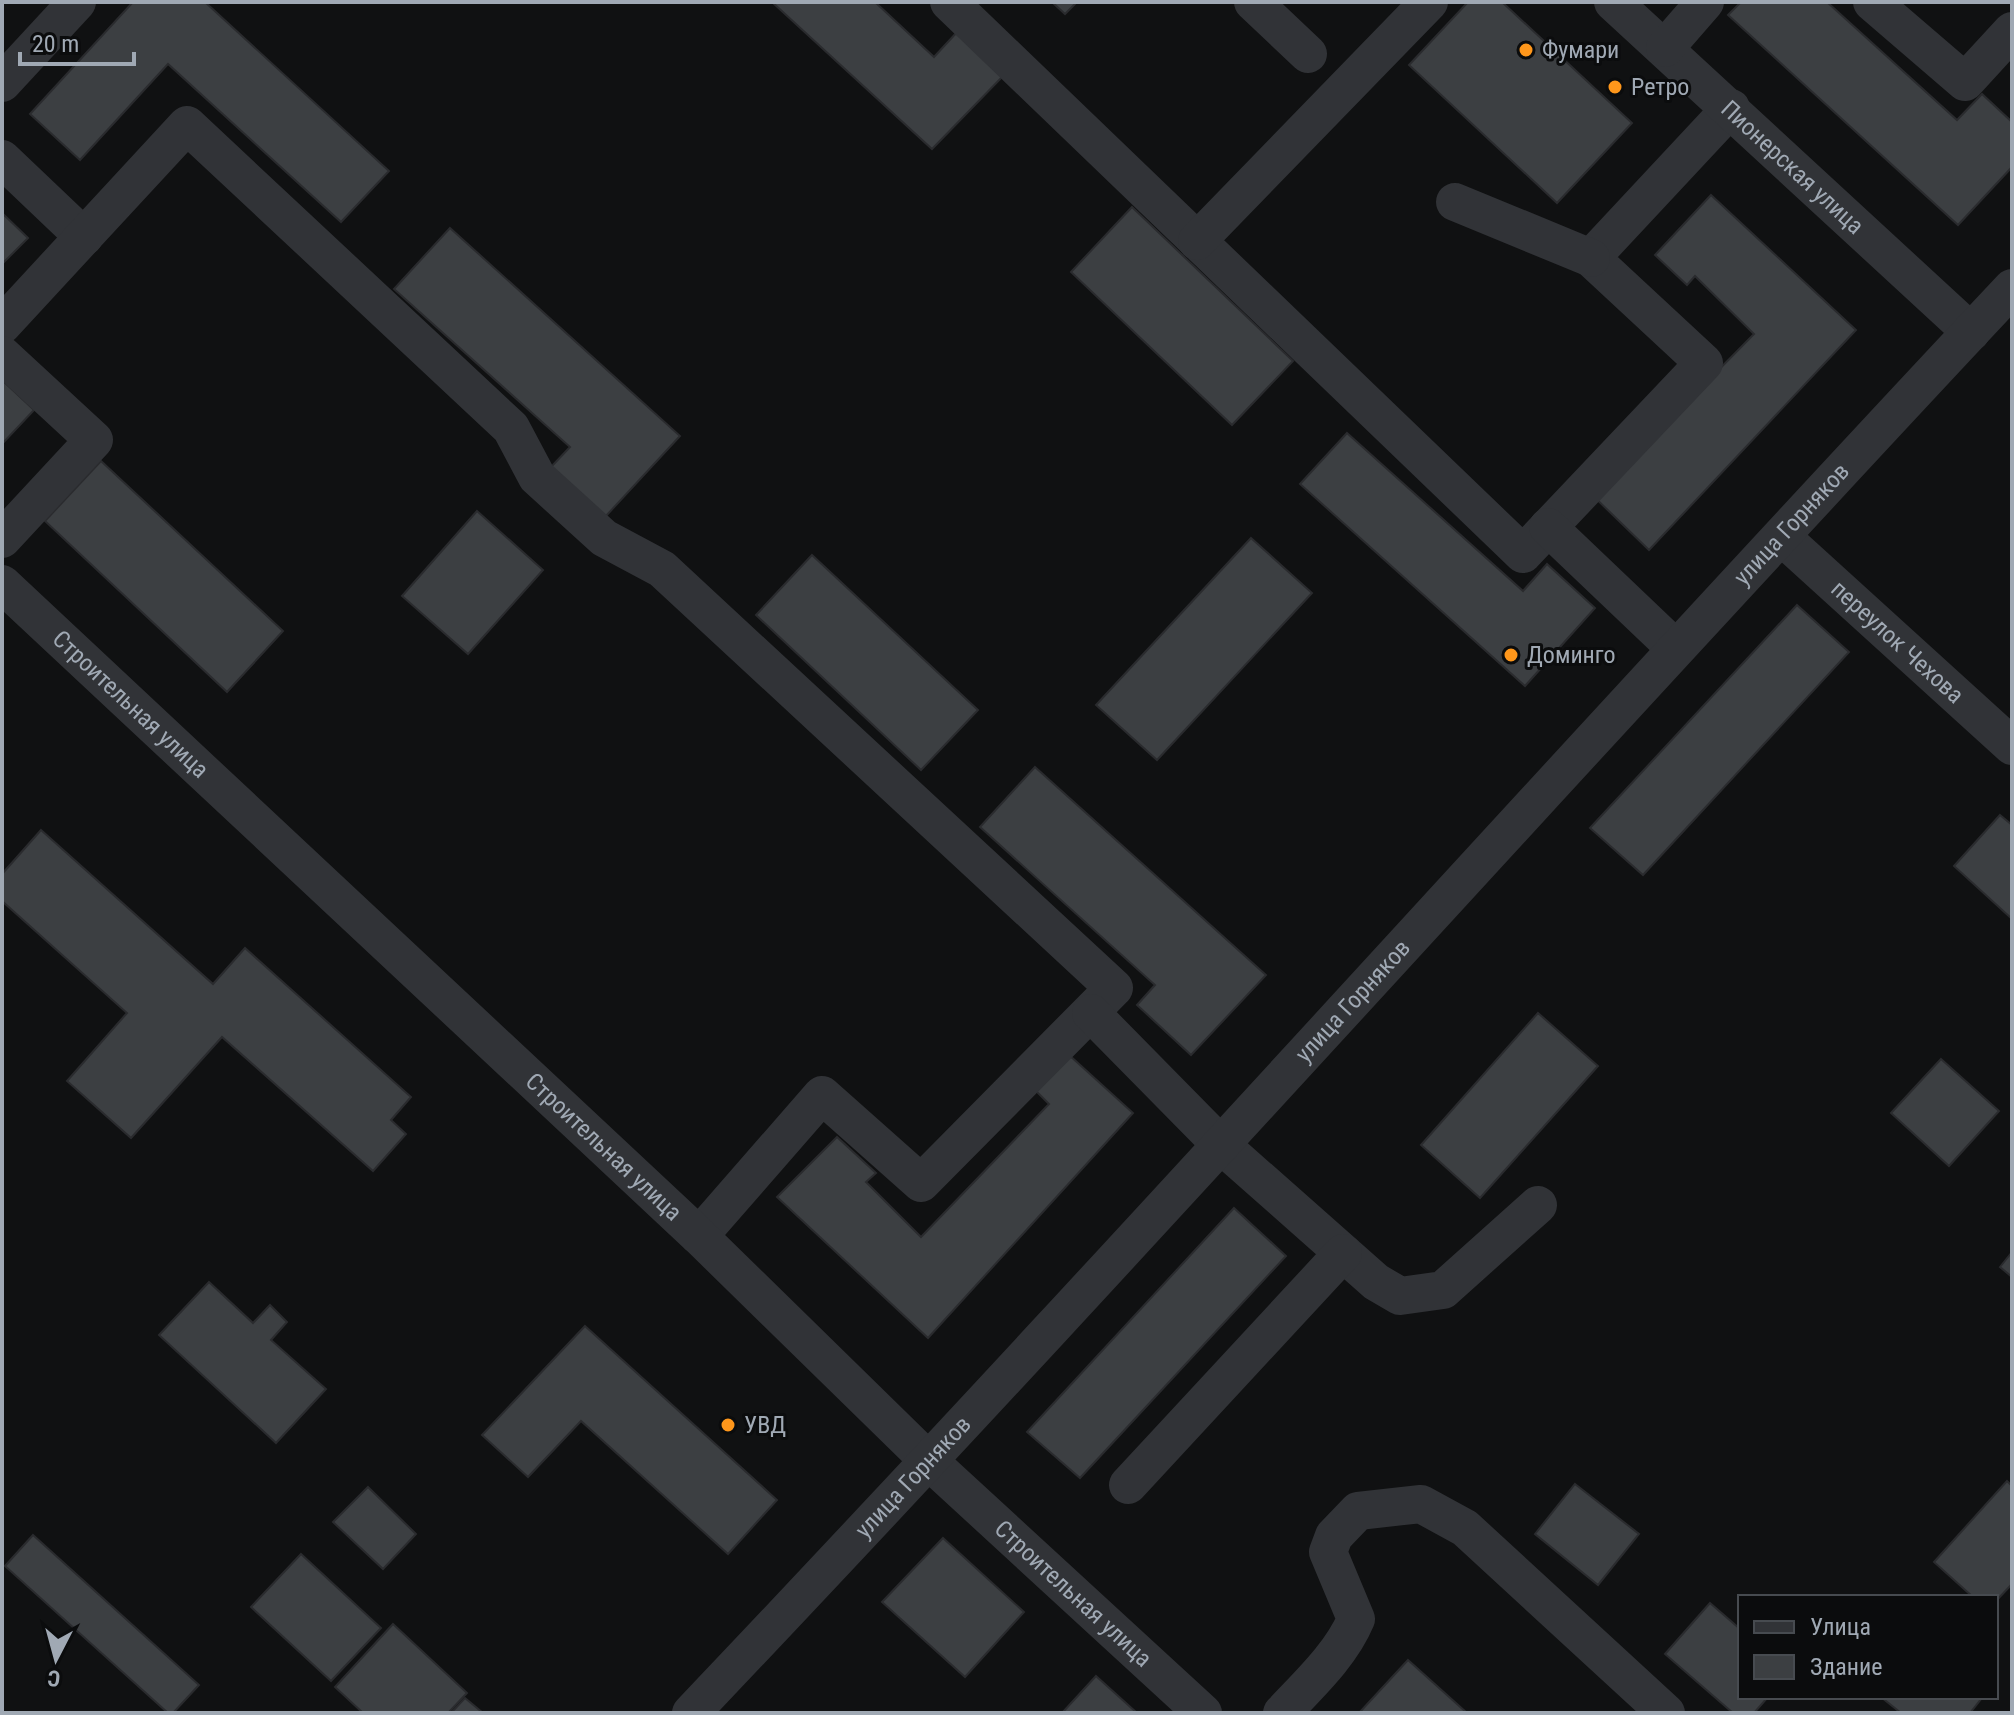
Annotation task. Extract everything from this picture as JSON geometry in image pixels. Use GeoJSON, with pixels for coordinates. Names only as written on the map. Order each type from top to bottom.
{"type":"FeatureCollection","features":[{"type":"Feature","properties":{"kind":"street"},"geometry":{"type":"LineString","coordinates":[[2,83],[77,2]]}},
{"type":"Feature","properties":{"kind":"street"},"geometry":{"type":"LineString","coordinates":[[949,2],[1523,554],[1704,363],[1591,258],[1455,202]]}},
{"type":"Feature","properties":{"kind":"street"},"geometry":{"type":"LineString","coordinates":[[1253,2],[1308,54]]}},
{"type":"Feature","properties":{"kind":"street"},"geometry":{"type":"LineString","coordinates":[[1197,241],[1429,2]]}},
{"type":"Feature","properties":{"kind":"street","name":"Пионерская улица"},"geometry":{"type":"LineString","coordinates":[[1613,2],[1971,332]]}},
{"type":"Feature","properties":{"kind":"street"},"geometry":{"type":"LineString","coordinates":[[1665,48],[1705,2]]}},
{"type":"Feature","properties":{"kind":"street"},"geometry":{"type":"LineString","coordinates":[[1872,2],[1965,82],[2006,50]]}},
{"type":"Feature","properties":{"kind":"street"},"geometry":{"type":"LineString","coordinates":[[1591,258],[1731,108]]}},
{"type":"Feature","properties":{"kind":"street"},"geometry":{"type":"LineString","coordinates":[[2,325],[187,125],[511,428],[537,477],[604,538],[662,569],[1114,988],[921,1183],[822,1095],[699,1236]]}},
{"type":"Feature","properties":{"kind":"street"},"geometry":{"type":"LineString","coordinates":[[2,159],[84,237]]}},
{"type":"Feature","properties":{"kind":"street","name":"улица Горняков"},"geometry":{"type":"LineString","coordinates":[[691,1713],[930,1462],[1675,648],[2012,288]]}},
{"type":"Feature","properties":{"kind":"street"},"geometry":{"type":"LineString","coordinates":[[2,355],[94,440],[2,539]]}},
{"type":"Feature","properties":{"kind":"street"},"geometry":{"type":"LineString","coordinates":[[1548,527],[1675,648]]}},
{"type":"Feature","properties":{"kind":"street","name":"переулок Чехова"},"geometry":{"type":"LineString","coordinates":[[1782,537],[2012,746]]}},
{"type":"Feature","properties":{"kind":"street","name":"Строительная улица"},"geometry":{"type":"LineString","coordinates":[[2,584],[699,1236],[930,1462],[1203,1713]]}},
{"type":"Feature","properties":{"kind":"street"},"geometry":{"type":"LineString","coordinates":[[1091,1013],[1220,1144],[1376,1282],[1400,1296],[1443,1290],[1538,1205]]}},
{"type":"Feature","properties":{"kind":"street"},"geometry":{"type":"LineString","coordinates":[[1128,1485],[1343,1253]]}},
{"type":"Feature","properties":{"kind":"street"},"geometry":{"type":"LineString","coordinates":[[1282,1713],[1318,1675],[1356,1619],[1328,1552],[1334,1536],[1358,1511],[1421,1504],[1465,1528],[1666,1713]]}},
{"type":"Feature","properties":{"kind":"building"},"geometry":{"type":"Polygon","coordinates":[[[133,2],[205,2],[389,171],[341,222],[168,64],[80,160],[30,114],[133,2]]]}},
{"type":"Feature","properties":{"kind":"building"},"geometry":{"type":"Polygon","coordinates":[[[772,2],[875,2],[934,57],[959,30],[1005,74],[932,149],[772,2]]]}},
{"type":"Feature","properties":{"kind":"building"},"geometry":{"type":"Polygon","coordinates":[[[1052,2],[1077,2],[1065,14],[1052,2]]]}},
{"type":"Feature","properties":{"kind":"building"},"geometry":{"type":"Polygon","coordinates":[[[1468,2],[1502,2],[1632,123],[1557,203],[1409,65],[1468,2]]]}},
{"type":"Feature","properties":{"kind":"building"},"geometry":{"type":"Polygon","coordinates":[[[1741,2],[1827,2],[1957,120],[1982,94],[2012,122],[2012,167],[1958,225],[1728,15],[1741,2]]]}},
{"type":"Feature","properties":{"kind":"building"},"geometry":{"type":"Polygon","coordinates":[[[1711,195],[1856,330],[1649,550],[1586,489],[1625,465],[1754,334],[1695,276],[1687,285],[1655,255],[1711,195]]]}},
{"type":"Feature","properties":{"kind":"building"},"geometry":{"type":"Polygon","coordinates":[[[1132,207],[1293,361],[1232,425],[1071,272],[1132,207]]]}},
{"type":"Feature","properties":{"kind":"building"},"geometry":{"type":"Polygon","coordinates":[[[2,213],[28,238],[2,264],[2,213]]]}},
{"type":"Feature","properties":{"kind":"building"},"geometry":{"type":"Polygon","coordinates":[[[450,228],[680,436],[605,517],[551,467],[570,447],[394,289],[450,228]]]}},
{"type":"Feature","properties":{"kind":"building"},"geometry":{"type":"Polygon","coordinates":[[[2,380],[34,410],[2,444],[2,380]]]}},
{"type":"Feature","properties":{"kind":"building"},"geometry":{"type":"Polygon","coordinates":[[[1347,433],[1523,591],[1547,564],[1595,608],[1525,686],[1300,484],[1347,433]]]}},
{"type":"Feature","properties":{"kind":"building"},"geometry":{"type":"Polygon","coordinates":[[[101,461],[283,631],[227,692],[45,521],[101,461]]]}},
{"type":"Feature","properties":{"kind":"building"},"geometry":{"type":"Polygon","coordinates":[[[477,511],[543,570],[468,654],[402,596],[477,511]]]}},
{"type":"Feature","properties":{"kind":"building"},"geometry":{"type":"Polygon","coordinates":[[[1251,538],[1312,593],[1157,760],[1096,705],[1251,538]]]}},
{"type":"Feature","properties":{"kind":"building"},"geometry":{"type":"Polygon","coordinates":[[[812,555],[978,710],[921,770],[756,615],[812,555]]]}},
{"type":"Feature","properties":{"kind":"building"},"geometry":{"type":"Polygon","coordinates":[[[1797,605],[1849,652],[1643,875],[1590,828],[1797,605]]]}},
{"type":"Feature","properties":{"kind":"building"},"geometry":{"type":"Polygon","coordinates":[[[1035,767],[1266,975],[1191,1055],[1137,1005],[1155,985],[980,827],[1035,767]]]}},
{"type":"Feature","properties":{"kind":"building"},"geometry":{"type":"Polygon","coordinates":[[[2000,815],[2012,825],[2012,919],[1954,866],[2000,815]]]}},
{"type":"Feature","properties":{"kind":"building"},"geometry":{"type":"Polygon","coordinates":[[[41,830],[213,984],[245,948],[411,1097],[391,1120],[406,1134],[373,1171],[222,1037],[131,1138],[67,1081],[127,1013],[2,901],[2,874],[41,830]]]}},
{"type":"Feature","properties":{"kind":"building"},"geometry":{"type":"Polygon","coordinates":[[[1538,1013],[1598,1066],[1480,1198],[1421,1145],[1538,1013]]]}},
{"type":"Feature","properties":{"kind":"building"},"geometry":{"type":"Polygon","coordinates":[[[1068,1054],[1133,1113],[928,1338],[777,1197],[837,1137],[876,1173],[866,1182],[921,1237],[1049,1104],[1035,1090],[1068,1054]]]}},
{"type":"Feature","properties":{"kind":"building"},"geometry":{"type":"Polygon","coordinates":[[[1941,1059],[1999,1111],[1949,1166],[1891,1113],[1941,1059]]]}},
{"type":"Feature","properties":{"kind":"building"},"geometry":{"type":"Polygon","coordinates":[[[1234,1208],[1286,1256],[1080,1478],[1027,1432],[1234,1208]]]}},
{"type":"Feature","properties":{"kind":"building"},"geometry":{"type":"Polygon","coordinates":[[[2012,1252],[2012,1277],[2000,1267],[2012,1252]]]}},
{"type":"Feature","properties":{"kind":"building"},"geometry":{"type":"Polygon","coordinates":[[[209,1282],[253,1323],[270,1305],[287,1322],[271,1340],[326,1389],[276,1443],[159,1335],[209,1282]]]}},
{"type":"Feature","properties":{"kind":"building"},"geometry":{"type":"Polygon","coordinates":[[[585,1326],[777,1500],[728,1554],[581,1421],[528,1477],[482,1435],[585,1326]]]}},
{"type":"Feature","properties":{"kind":"building"},"geometry":{"type":"Polygon","coordinates":[[[2007,1481],[2012,1486],[2012,1584],[1998,1599],[1998,1595],[1971,1595],[1934,1562],[2007,1481]]]}},
{"type":"Feature","properties":{"kind":"building"},"geometry":{"type":"Polygon","coordinates":[[[1575,1484],[1639,1534],[1598,1585],[1535,1534],[1575,1484]]]}},
{"type":"Feature","properties":{"kind":"building"},"geometry":{"type":"Polygon","coordinates":[[[368,1487],[416,1534],[383,1569],[333,1522],[368,1487]]]}},
{"type":"Feature","properties":{"kind":"building"},"geometry":{"type":"Polygon","coordinates":[[[33,1535],[199,1685],[173,1713],[168,1713],[5,1566],[33,1535]]]}},
{"type":"Feature","properties":{"kind":"building"},"geometry":{"type":"Polygon","coordinates":[[[943,1538],[1024,1612],[965,1677],[882,1602],[943,1538]]]}},
{"type":"Feature","properties":{"kind":"building"},"geometry":{"type":"Polygon","coordinates":[[[301,1554],[381,1628],[331,1681],[251,1607],[301,1554]]]}},
{"type":"Feature","properties":{"kind":"building"},"geometry":{"type":"Polygon","coordinates":[[[1710,1603],[1738,1627],[1738,1699],[1766,1699],[1754,1713],[1733,1713],[1665,1654],[1710,1603]]]}},
{"type":"Feature","properties":{"kind":"building"},"geometry":{"type":"Polygon","coordinates":[[[393,1624],[467,1693],[448,1713],[363,1713],[335,1687],[393,1624]]]}},
{"type":"Feature","properties":{"kind":"building"},"geometry":{"type":"Polygon","coordinates":[[[1408,1660],[1467,1713],[1359,1713],[1408,1660]]]}},
{"type":"Feature","properties":{"kind":"building"},"geometry":{"type":"Polygon","coordinates":[[[1096,1676],[1137,1713],[1062,1713],[1096,1676]]]}},
{"type":"Feature","properties":{"kind":"building"},"geometry":{"type":"Polygon","coordinates":[[[465,1698],[483,1713],[451,1713],[465,1698]]]}},
{"type":"Feature","properties":{"kind":"building"},"geometry":{"type":"Polygon","coordinates":[[[1884,1699],[1981,1699],[1970,1713],[1901,1713],[1884,1699]]]}},
{"type":"Feature","properties":{"kind":"place","name":"Фумари"},"geometry":{"type":"Point","coordinates":[1526,50]}},
{"type":"Feature","properties":{"kind":"place","name":"Ретро"},"geometry":{"type":"Point","coordinates":[1615,87]}},
{"type":"Feature","properties":{"kind":"place","name":"Доминго"},"geometry":{"type":"Point","coordinates":[1511,655]}},
{"type":"Feature","properties":{"kind":"place","name":"УВД"},"geometry":{"type":"Point","coordinates":[728,1425]}}]}
